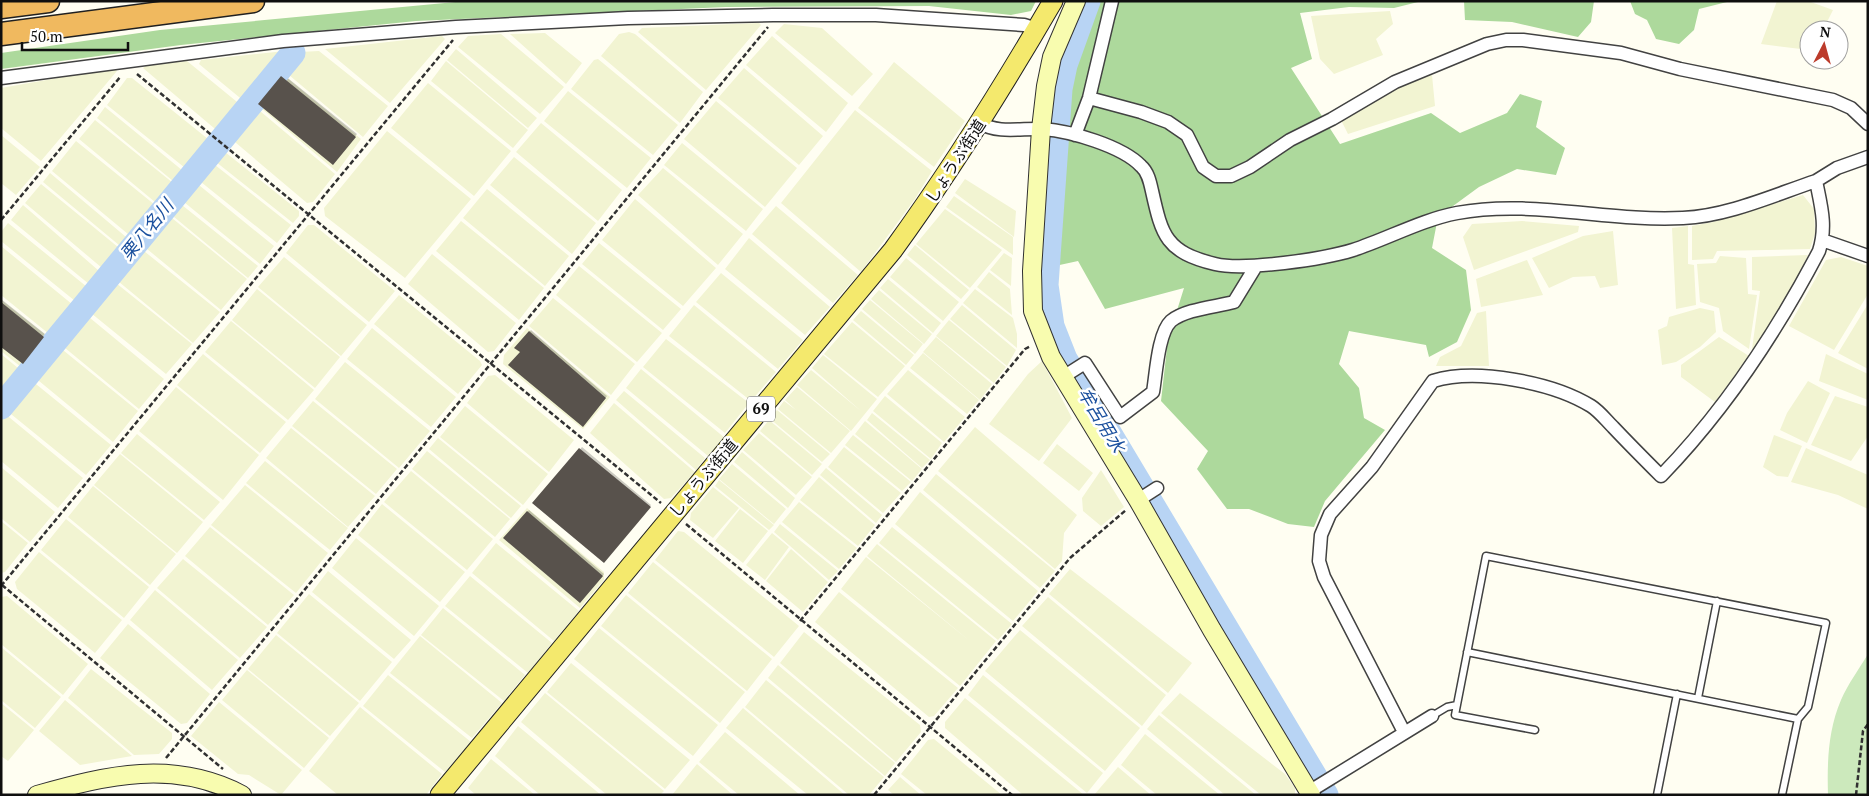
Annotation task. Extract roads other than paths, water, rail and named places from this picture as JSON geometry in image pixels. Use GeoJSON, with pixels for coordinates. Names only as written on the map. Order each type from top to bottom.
{"type":"FeatureCollection","features":[{"type":"Feature","properties":{"kind":"highway"},"geometry":{"type":"LineString","coordinates":[[1,7],[48,1]]}},
{"type":"Feature","properties":{"kind":"highway"},"geometry":{"type":"LineString","coordinates":[[1,34],[253,1]]}},
{"type":"Feature","properties":{"kind":"main road","name":"しょうぶ街道"},"geometry":{"type":"LineString","coordinates":[[440,795],[893,250],[935,193],[1054,1]]}},
{"type":"Feature","properties":{"kind":"street"},"geometry":{"type":"LineString","coordinates":[[1076,1],[1052,57],[1046,86],[1032,294],[1033,311],[1044,341],[1140,498],[1212,630],[1313,791],[1432,716]]}},
{"type":"Feature","properties":{"kind":"street"},"geometry":{"type":"LineString","coordinates":[[1073,134],[1089,98],[1112,1]]}},
{"type":"Feature","properties":{"kind":"street"},"geometry":{"type":"LineString","coordinates":[[1,78],[128,63],[282,41],[456,27],[628,18],[876,15],[1024,25],[1037,29]]}},
{"type":"Feature","properties":{"kind":"street"},"geometry":{"type":"LineString","coordinates":[[1089,98],[1141,112],[1168,122],[1187,135],[1203,167],[1216,176],[1231,176],[1250,167],[1290,140],[1395,82],[1487,44],[1506,40],[1524,40],[1621,53],[1680,69],[1833,100],[1851,108],[1868,124]]}},
{"type":"Feature","properties":{"kind":"street"},"geometry":{"type":"LineString","coordinates":[[980,123],[989,129],[1044,129],[1073,134],[1124,154],[1142,166],[1150,179],[1161,229],[1169,243],[1186,254],[1217,264],[1256,266],[1329,256],[1353,250],[1456,213],[1513,208],[1613,218],[1685,218],[1714,214],[1816,181],[1837,168],[1868,157]]}},
{"type":"Feature","properties":{"kind":"street"},"geometry":{"type":"LineString","coordinates":[[1404,732],[1324,577],[1319,560],[1320,535],[1330,514],[1372,467],[1433,381],[1447,377],[1513,379],[1539,384],[1577,399],[1593,407],[1662,476],[1693,443],[1757,359],[1819,251],[1824,217],[1816,181]]}},
{"type":"Feature","properties":{"kind":"street"},"geometry":{"type":"LineString","coordinates":[[1822,240],[1868,256]]}},
{"type":"Feature","properties":{"kind":"street"},"geometry":{"type":"LineString","coordinates":[[1065,375],[1085,363],[1120,417],[1153,392],[1161,342],[1170,322],[1187,314],[1234,302],[1256,266]]}},
{"type":"Feature","properties":{"kind":"street"},"geometry":{"type":"LineString","coordinates":[[1140,498],[1157,488]]}},
{"type":"Feature","properties":{"kind":"street"},"geometry":{"type":"LineString","coordinates":[[36,795],[95,778],[130,773],[188,776],[239,793]]}},
{"type":"Feature","properties":{"kind":"lane"},"geometry":{"type":"LineString","coordinates":[[1535,730],[1455,715],[1486,556],[1826,623],[1808,706],[1798,719],[1782,795]]}},
{"type":"Feature","properties":{"kind":"lane"},"geometry":{"type":"LineString","coordinates":[[1698,698],[1717,601]]}},
{"type":"Feature","properties":{"kind":"lane"},"geometry":{"type":"LineString","coordinates":[[1467,652],[1798,719]]}},
{"type":"Feature","properties":{"kind":"lane"},"geometry":{"type":"LineString","coordinates":[[1657,795],[1677,694]]}},
{"type":"Feature","properties":{"kind":"lane"},"geometry":{"type":"LineString","coordinates":[[1432,716],[1447,707],[1457,706]]}},
{"type":"Feature","properties":{"kind":"waterway","name":"牟呂用水"},"geometry":{"type":"LineString","coordinates":[[1088,1],[1065,65],[1060,89],[1046,285],[1052,326],[1065,359],[1326,795]]}},
{"type":"Feature","properties":{"kind":"waterway","name":"栗八名川"},"geometry":{"type":"LineString","coordinates":[[1,407],[293,53]]}}]}
